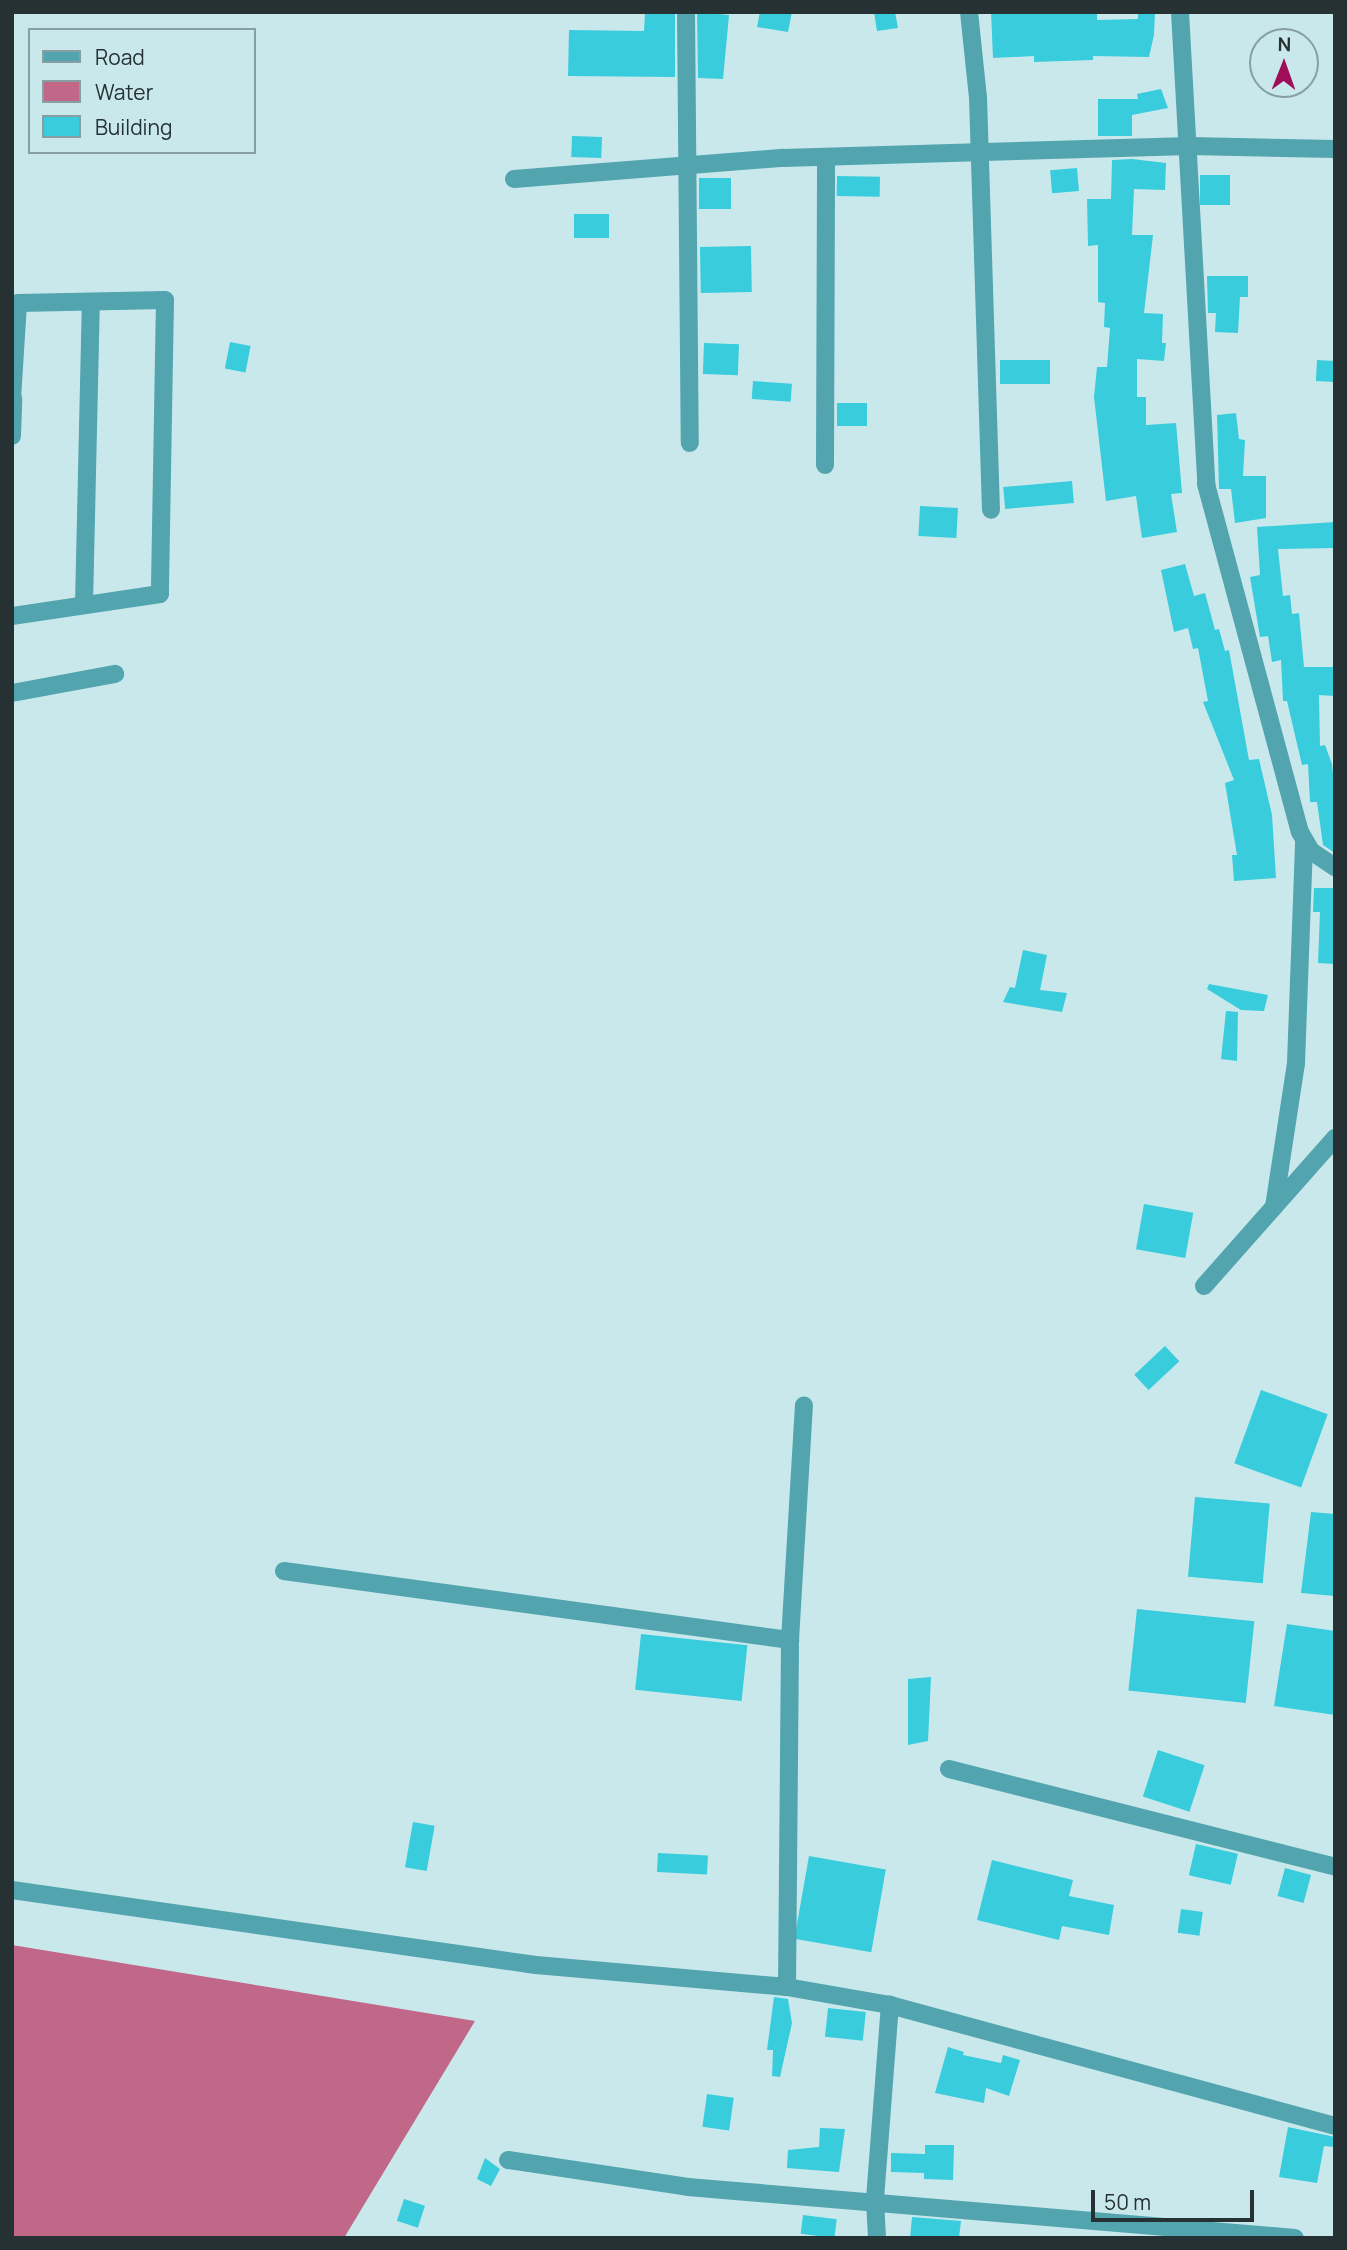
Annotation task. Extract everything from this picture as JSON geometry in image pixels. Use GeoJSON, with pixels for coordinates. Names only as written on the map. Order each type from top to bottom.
{"type":"FeatureCollection","features":[{"type":"Feature","properties":{"kind":"street"},"geometry":{"type":"LineString","coordinates":[[687,12],[690,443]]}},
{"type":"Feature","properties":{"kind":"street"},"geometry":{"type":"LineString","coordinates":[[969,12],[979,153],[991,510]]}},
{"type":"Feature","properties":{"kind":"street"},"geometry":{"type":"LineString","coordinates":[[1180,12],[1191,146],[1206,484],[1304,841],[1296,1063],[1274,1207]]}},
{"type":"Feature","properties":{"kind":"street"},"geometry":{"type":"LineString","coordinates":[[514,179],[688,164],[826,157],[1191,146],[1335,149]]}},
{"type":"Feature","properties":{"kind":"street"},"geometry":{"type":"LineString","coordinates":[[825,464],[826,157]]}},
{"type":"Feature","properties":{"kind":"street"},"geometry":{"type":"LineString","coordinates":[[12,436],[18,303],[91,304],[165,300],[160,594],[12,616]]}},
{"type":"Feature","properties":{"kind":"street"},"geometry":{"type":"LineString","coordinates":[[84,605],[91,304]]}},
{"type":"Feature","properties":{"kind":"street"},"geometry":{"type":"LineString","coordinates":[[12,693],[115,674]]}},
{"type":"Feature","properties":{"kind":"street"},"geometry":{"type":"LineString","coordinates":[[1304,841],[1319,859],[1335,867]]}},
{"type":"Feature","properties":{"kind":"street"},"geometry":{"type":"LineString","coordinates":[[1205,1286],[1335,1138]]}},
{"type":"Feature","properties":{"kind":"street"},"geometry":{"type":"LineString","coordinates":[[787,1987],[790,1640],[804,1405]]}},
{"type":"Feature","properties":{"kind":"street"},"geometry":{"type":"LineString","coordinates":[[284,1571],[790,1640]]}},
{"type":"Feature","properties":{"kind":"street"},"geometry":{"type":"LineString","coordinates":[[949,1769],[1335,1867]]}},
{"type":"Feature","properties":{"kind":"street"},"geometry":{"type":"LineString","coordinates":[[12,1890],[536,1965],[787,1987],[890,2005],[1335,2126]]}},
{"type":"Feature","properties":{"kind":"street"},"geometry":{"type":"LineString","coordinates":[[877,2238],[875,2199],[890,2005]]}},
{"type":"Feature","properties":{"kind":"street"},"geometry":{"type":"LineString","coordinates":[[508,2160],[688,2187],[875,2199],[1295,2238]]}},
{"type":"Feature","properties":{"kind":"water"},"geometry":{"type":"Polygon","coordinates":[[[12,1945],[475,2021],[344,2238],[12,2238],[12,1945]]]}},
{"type":"Feature","properties":{"kind":"building"},"geometry":{"type":"Polygon","coordinates":[[[645,12],[675,12],[675,77],[568,76],[569,30],[644,31],[645,12]]]}},
{"type":"Feature","properties":{"kind":"building"},"geometry":{"type":"Polygon","coordinates":[[[697,12],[729,15],[723,79],[698,78],[697,12]]]}},
{"type":"Feature","properties":{"kind":"building"},"geometry":{"type":"Polygon","coordinates":[[[760,12],[792,12],[788,32],[757,27],[760,12]]]}},
{"type":"Feature","properties":{"kind":"building"},"geometry":{"type":"Polygon","coordinates":[[[874,12],[895,12],[898,28],[877,31],[874,12]]]}},
{"type":"Feature","properties":{"kind":"building"},"geometry":{"type":"Polygon","coordinates":[[[991,12],[1097,12],[1097,20],[1138,19],[1138,12],[1155,13],[1154,35],[1149,57],[1093,56],[1093,60],[1034,62],[1034,56],[993,58],[991,12]]]}},
{"type":"Feature","properties":{"kind":"building"},"geometry":{"type":"Polygon","coordinates":[[[1161,89],[1168,108],[1132,115],[1132,136],[1098,136],[1098,99],[1138,99],[1137,94],[1161,89]]]}},
{"type":"Feature","properties":{"kind":"building"},"geometry":{"type":"Polygon","coordinates":[[[572,136],[602,137],[601,158],[571,157],[572,136]]]}},
{"type":"Feature","properties":{"kind":"building"},"geometry":{"type":"Polygon","coordinates":[[[1132,159],[1166,163],[1165,190],[1134,189],[1132,235],[1153,235],[1144,313],[1163,314],[1162,343],[1166,343],[1164,361],[1137,359],[1137,397],[1146,397],[1146,425],[1176,423],[1182,493],[1171,494],[1177,532],[1142,538],[1136,496],[1106,501],[1094,397],[1097,367],[1107,367],[1110,328],[1104,327],[1105,303],[1098,302],[1098,245],[1088,246],[1087,199],[1111,199],[1112,160],[1132,159]]]}},
{"type":"Feature","properties":{"kind":"building"},"geometry":{"type":"Polygon","coordinates":[[[1077,168],[1079,191],[1052,193],[1050,170],[1077,168]]]}},
{"type":"Feature","properties":{"kind":"building"},"geometry":{"type":"Polygon","coordinates":[[[1200,175],[1230,175],[1230,205],[1200,205],[1200,175]]]}},
{"type":"Feature","properties":{"kind":"building"},"geometry":{"type":"Polygon","coordinates":[[[837,176],[880,177],[880,197],[837,196],[837,176]]]}},
{"type":"Feature","properties":{"kind":"building"},"geometry":{"type":"Polygon","coordinates":[[[699,178],[731,178],[731,209],[699,209],[699,178]]]}},
{"type":"Feature","properties":{"kind":"building"},"geometry":{"type":"Polygon","coordinates":[[[574,214],[609,214],[609,238],[574,238],[574,214]]]}},
{"type":"Feature","properties":{"kind":"building"},"geometry":{"type":"Polygon","coordinates":[[[751,246],[752,292],[701,293],[700,247],[751,246]]]}},
{"type":"Feature","properties":{"kind":"building"},"geometry":{"type":"Polygon","coordinates":[[[1207,276],[1248,276],[1248,297],[1240,297],[1238,333],[1215,332],[1216,313],[1208,313],[1207,276]]]}},
{"type":"Feature","properties":{"kind":"building"},"geometry":{"type":"Polygon","coordinates":[[[230,342],[251,346],[245,373],[225,369],[230,342]]]}},
{"type":"Feature","properties":{"kind":"building"},"geometry":{"type":"Polygon","coordinates":[[[704,343],[739,344],[738,375],[703,374],[704,343]]]}},
{"type":"Feature","properties":{"kind":"building"},"geometry":{"type":"Polygon","coordinates":[[[1000,360],[1050,360],[1050,384],[1000,384],[1000,360]]]}},
{"type":"Feature","properties":{"kind":"building"},"geometry":{"type":"Polygon","coordinates":[[[1317,360],[1335,361],[1334,382],[1316,381],[1317,360]]]}},
{"type":"Feature","properties":{"kind":"building"},"geometry":{"type":"Polygon","coordinates":[[[753,381],[792,384],[791,402],[752,399],[753,381]]]}},
{"type":"Feature","properties":{"kind":"building"},"geometry":{"type":"Polygon","coordinates":[[[837,403],[867,403],[867,426],[837,426],[837,403]]]}},
{"type":"Feature","properties":{"kind":"building"},"geometry":{"type":"Polygon","coordinates":[[[1236,413],[1239,439],[1245,440],[1243,476],[1266,476],[1266,518],[1235,523],[1231,489],[1219,489],[1217,415],[1236,413]]]}},
{"type":"Feature","properties":{"kind":"building"},"geometry":{"type":"Polygon","coordinates":[[[1072,481],[1074,503],[1005,509],[1003,487],[1072,481]]]}},
{"type":"Feature","properties":{"kind":"building"},"geometry":{"type":"Polygon","coordinates":[[[920,506],[958,508],[956,538],[918,536],[920,506]]]}},
{"type":"Feature","properties":{"kind":"building"},"geometry":{"type":"Polygon","coordinates":[[[1335,522],[1335,548],[1278,549],[1283,596],[1290,595],[1292,614],[1299,613],[1304,667],[1335,667],[1335,696],[1319,695],[1320,746],[1325,745],[1332,764],[1335,853],[1323,845],[1317,802],[1310,802],[1308,764],[1302,765],[1287,701],[1283,701],[1281,660],[1272,662],[1268,636],[1260,637],[1250,577],[1260,575],[1257,527],[1335,522]]]}},
{"type":"Feature","properties":{"kind":"building"},"geometry":{"type":"Polygon","coordinates":[[[1185,564],[1194,596],[1205,593],[1215,630],[1219,629],[1225,651],[1229,650],[1249,760],[1259,759],[1272,815],[1276,878],[1234,881],[1232,855],[1237,855],[1225,783],[1234,780],[1203,702],[1208,701],[1198,648],[1193,649],[1188,628],[1174,632],[1161,570],[1185,564]]]}},
{"type":"Feature","properties":{"kind":"building"},"geometry":{"type":"Polygon","coordinates":[[[1314,888],[1335,888],[1335,964],[1318,963],[1320,912],[1313,912],[1314,888]]]}},
{"type":"Feature","properties":{"kind":"building"},"geometry":{"type":"Polygon","coordinates":[[[1023,950],[1047,955],[1040,990],[1067,993],[1062,1012],[1003,1002],[1010,987],[1015,988],[1023,950]]]}},
{"type":"Feature","properties":{"kind":"building"},"geometry":{"type":"Polygon","coordinates":[[[1209,984],[1268,995],[1264,1011],[1241,1010],[1207,989],[1209,984]]]}},
{"type":"Feature","properties":{"kind":"building"},"geometry":{"type":"Polygon","coordinates":[[[1226,1011],[1238,1012],[1237,1061],[1221,1059],[1226,1011]]]}},
{"type":"Feature","properties":{"kind":"building"},"geometry":{"type":"Polygon","coordinates":[[[1144,1204],[1193,1213],[1185,1258],[1136,1249],[1144,1204]]]}},
{"type":"Feature","properties":{"kind":"building"},"geometry":{"type":"Polygon","coordinates":[[[1165,1346],[1179,1361],[1149,1390],[1134,1375],[1165,1346]]]}},
{"type":"Feature","properties":{"kind":"building"},"geometry":{"type":"Polygon","coordinates":[[[1261,1390],[1328,1414],[1301,1488],[1234,1463],[1261,1390]]]}},
{"type":"Feature","properties":{"kind":"building"},"geometry":{"type":"Polygon","coordinates":[[[1195,1497],[1270,1504],[1263,1583],[1188,1577],[1195,1497]]]}},
{"type":"Feature","properties":{"kind":"building"},"geometry":{"type":"Polygon","coordinates":[[[1311,1512],[1335,1514],[1335,1596],[1301,1593],[1311,1512]]]}},
{"type":"Feature","properties":{"kind":"building"},"geometry":{"type":"Polygon","coordinates":[[[1137,1609],[1254,1621],[1246,1703],[1128,1691],[1137,1609]]]}},
{"type":"Feature","properties":{"kind":"building"},"geometry":{"type":"Polygon","coordinates":[[[1287,1624],[1335,1631],[1335,1715],[1274,1706],[1287,1624]]]}},
{"type":"Feature","properties":{"kind":"building"},"geometry":{"type":"Polygon","coordinates":[[[641,1634],[747,1645],[742,1701],[635,1690],[641,1634]]]}},
{"type":"Feature","properties":{"kind":"building"},"geometry":{"type":"Polygon","coordinates":[[[931,1677],[928,1741],[908,1745],[908,1679],[931,1677]]]}},
{"type":"Feature","properties":{"kind":"building"},"geometry":{"type":"Polygon","coordinates":[[[1158,1750],[1205,1765],[1189,1812],[1143,1797],[1158,1750]]]}},
{"type":"Feature","properties":{"kind":"building"},"geometry":{"type":"Polygon","coordinates":[[[413,1822],[435,1826],[427,1871],[405,1867],[413,1822]]]}},
{"type":"Feature","properties":{"kind":"building"},"geometry":{"type":"Polygon","coordinates":[[[1196,1844],[1238,1854],[1231,1885],[1189,1875],[1196,1844]]]}},
{"type":"Feature","properties":{"kind":"building"},"geometry":{"type":"Polygon","coordinates":[[[658,1853],[708,1856],[707,1875],[657,1872],[658,1853]]]}},
{"type":"Feature","properties":{"kind":"building"},"geometry":{"type":"Polygon","coordinates":[[[809,1856],[886,1870],[871,1952],[794,1939],[809,1856]]]}},
{"type":"Feature","properties":{"kind":"building"},"geometry":{"type":"Polygon","coordinates":[[[992,1860],[1073,1880],[1069,1896],[1114,1905],[1109,1935],[1062,1926],[1059,1940],[977,1920],[992,1860]]]}},
{"type":"Feature","properties":{"kind":"building"},"geometry":{"type":"Polygon","coordinates":[[[1285,1868],[1311,1875],[1304,1903],[1277,1896],[1285,1868]]]}},
{"type":"Feature","properties":{"kind":"building"},"geometry":{"type":"Polygon","coordinates":[[[1181,1909],[1203,1912],[1199,1936],[1178,1933],[1181,1909]]]}},
{"type":"Feature","properties":{"kind":"building"},"geometry":{"type":"Polygon","coordinates":[[[774,1997],[788,1999],[792,2023],[780,2077],[772,2076],[773,2050],[767,2050],[774,1997]]]}},
{"type":"Feature","properties":{"kind":"building"},"geometry":{"type":"Polygon","coordinates":[[[828,2008],[866,2012],[863,2041],[825,2037],[828,2008]]]}},
{"type":"Feature","properties":{"kind":"building"},"geometry":{"type":"Polygon","coordinates":[[[948,2047],[964,2052],[963,2055],[1001,2063],[1003,2055],[1020,2060],[1009,2096],[986,2088],[984,2103],[935,2093],[948,2047]]]}},
{"type":"Feature","properties":{"kind":"building"},"geometry":{"type":"Polygon","coordinates":[[[707,2094],[734,2098],[729,2130],[702,2127],[707,2094]]]}},
{"type":"Feature","properties":{"kind":"building"},"geometry":{"type":"Polygon","coordinates":[[[1288,2127],[1335,2137],[1335,2147],[1324,2146],[1317,2183],[1279,2177],[1288,2127]]]}},
{"type":"Feature","properties":{"kind":"building"},"geometry":{"type":"Polygon","coordinates":[[[820,2128],[845,2129],[839,2172],[787,2168],[788,2150],[819,2147],[820,2128]]]}},
{"type":"Feature","properties":{"kind":"building"},"geometry":{"type":"Polygon","coordinates":[[[925,2145],[954,2145],[953,2180],[924,2179],[924,2173],[891,2172],[891,2153],[925,2154],[925,2145]]]}},
{"type":"Feature","properties":{"kind":"building"},"geometry":{"type":"Polygon","coordinates":[[[485,2158],[500,2169],[491,2186],[477,2179],[485,2158]]]}},
{"type":"Feature","properties":{"kind":"building"},"geometry":{"type":"Polygon","coordinates":[[[404,2199],[425,2206],[418,2228],[397,2221],[404,2199]]]}},
{"type":"Feature","properties":{"kind":"building"},"geometry":{"type":"Polygon","coordinates":[[[803,2215],[837,2219],[834,2238],[801,2234],[803,2215]]]}},
{"type":"Feature","properties":{"kind":"building"},"geometry":{"type":"Polygon","coordinates":[[[912,2217],[961,2221],[959,2238],[910,2238],[912,2217]]]}}]}
